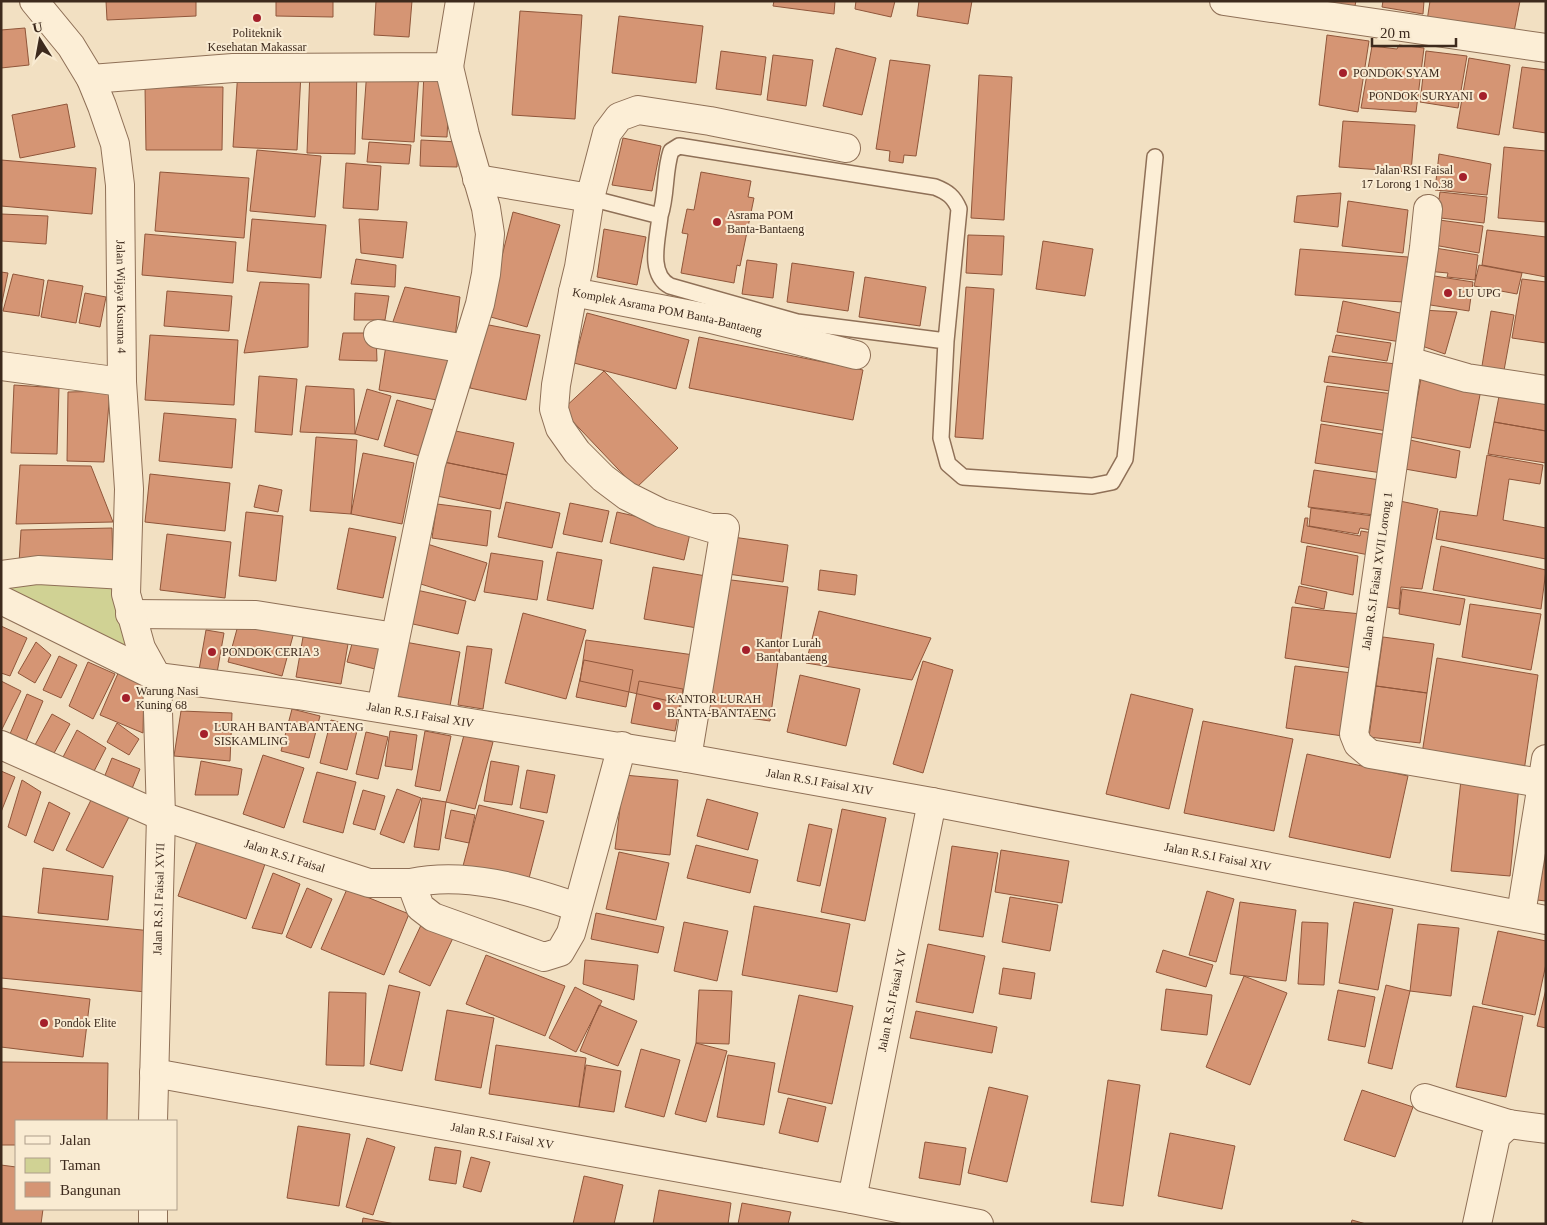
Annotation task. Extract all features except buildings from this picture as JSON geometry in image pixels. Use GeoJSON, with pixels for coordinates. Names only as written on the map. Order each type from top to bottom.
{"type":"FeatureCollection","features":[{"type":"Feature","properties":{"kind":"street","name":"Jalan Wijaya Kusuma 4"},"geometry":{"type":"LineString","coordinates":[[34,1],[71,46],[90,78],[115,144],[120,185],[122,382],[129,490],[125,575],[130,614]]}},
{"type":"Feature","properties":{"kind":"street"},"geometry":{"type":"LineString","coordinates":[[380,708],[431,464],[480,304],[490,234],[486,208],[449,67],[460,1]]}},
{"type":"Feature","properties":{"kind":"street"},"geometry":{"type":"LineString","coordinates":[[1224,1],[1546,48]]}},
{"type":"Feature","properties":{"kind":"street"},"geometry":{"type":"LineString","coordinates":[[90,78],[233,68],[449,67]]}},
{"type":"Feature","properties":{"kind":"street","name":"Komplek Asrama POM Banta-Bantaeng"},"geometry":{"type":"LineString","coordinates":[[846,148],[710,121],[638,110],[619,117],[607,133],[590,198],[573,292],[707,318],[856,355]]}},
{"type":"Feature","properties":{"kind":"street"},"geometry":{"type":"LineString","coordinates":[[477,179],[590,198]]}},
{"type":"Feature","properties":{"kind":"street","name":"Jalan R.S.I Faisal XVII Lorong 1"},"geometry":{"type":"LineString","coordinates":[[1428,209],[1408,362],[1354,734],[1358,744],[1370,754],[1544,776]]}},
{"type":"Feature","properties":{"kind":"street"},"geometry":{"type":"LineString","coordinates":[[573,292],[556,385],[554,409],[560,428],[577,452],[603,478],[627,496],[661,513],[711,528],[725,528],[687,758]]}},
{"type":"Feature","properties":{"kind":"street"},"geometry":{"type":"LineString","coordinates":[[378,334],[466,349]]}},
{"type":"Feature","properties":{"kind":"street"},"geometry":{"type":"LineString","coordinates":[[1408,362],[1467,378],[1546,390]]}},
{"type":"Feature","properties":{"kind":"street"},"geometry":{"type":"LineString","coordinates":[[1,366],[122,382]]}},
{"type":"Feature","properties":{"kind":"street"},"geometry":{"type":"LineString","coordinates":[[1,575],[38,570],[125,575]]}},
{"type":"Feature","properties":{"kind":"street","name":"Jalan R.S.I Faisal XIV"},"geometry":{"type":"LineString","coordinates":[[1,600],[157,677],[380,708],[622,746],[932,802],[1534,917]]}},
{"type":"Feature","properties":{"kind":"street"},"geometry":{"type":"LineString","coordinates":[[157,677],[141,648],[130,614],[256,615],[395,637]]}},
{"type":"Feature","properties":{"kind":"street","name":"Jalan R.S.I Faisal XVII"},"geometry":{"type":"LineString","coordinates":[[153,1120],[161,816],[157,677]]}},
{"type":"Feature","properties":{"kind":"street","name":"Jalan R.S.I Faisal"},"geometry":{"type":"LineString","coordinates":[[1,745],[161,816],[369,882],[411,883],[434,878],[480,882],[535,894],[577,907]]}},
{"type":"Feature","properties":{"kind":"street"},"geometry":{"type":"LineString","coordinates":[[411,883],[420,907],[432,917],[544,957],[560,952],[571,933],[622,746]]}},
{"type":"Feature","properties":{"kind":"street"},"geometry":{"type":"LineString","coordinates":[[1534,917],[1544,776]]}},
{"type":"Feature","properties":{"kind":"street","name":"Jalan R.S.I Faisal XV"},"geometry":{"type":"LineString","coordinates":[[852,1199],[932,802]]}},
{"type":"Feature","properties":{"kind":"street","name":"Jalan R.S.I Faisal XV"},"geometry":{"type":"LineString","coordinates":[[154,1072],[852,1199],[978,1224]]}},
{"type":"Feature","properties":{"kind":"street"},"geometry":{"type":"LineString","coordinates":[[1425,1098],[1509,1124],[1546,1129]]}},
{"type":"Feature","properties":{"kind":"street"},"geometry":{"type":"LineString","coordinates":[[1477,1224],[1496,1136],[1509,1124]]}},
{"type":"Feature","properties":{"kind":"street"},"geometry":{"type":"LineString","coordinates":[[153,1210],[153,1224]]}},
{"type":"Feature","properties":{"kind":"lane"},"geometry":{"type":"LineString","coordinates":[[946,342],[797,322],[670,286],[661,281],[655,271],[660,216],[664,206],[668,160],[671,151],[679,146],[941,189],[955,199],[959,209],[946,342],[941,438],[948,464],[963,477],[1092,486],[1112,482],[1125,459],[1155,157]]}},
{"type":"Feature","properties":{"kind":"lane"},"geometry":{"type":"LineString","coordinates":[[590,198],[660,216]]}},
{"type":"Feature","properties":{"kind":"green space"},"geometry":{"type":"Polygon","coordinates":[[[41,577],[113,582],[128,651],[1,585],[41,577]]]}},
{"type":"Feature","properties":{"kind":"place","name":"Politeknik Kesehatan Makassar"},"geometry":{"type":"Point","coordinates":[257,18]}},
{"type":"Feature","properties":{"kind":"place","name":"PONDOK SYAM"},"geometry":{"type":"Point","coordinates":[1343,73]}},
{"type":"Feature","properties":{"kind":"place","name":"PONDOK SURYANI"},"geometry":{"type":"Point","coordinates":[1483,96]}},
{"type":"Feature","properties":{"kind":"place","name":"Jalan RSI Faisal 17 Lorong 1 No.38"},"geometry":{"type":"Point","coordinates":[1463,177]}},
{"type":"Feature","properties":{"kind":"place","name":"Asrama POM Banta-Bantaeng"},"geometry":{"type":"Point","coordinates":[717,222]}},
{"type":"Feature","properties":{"kind":"place","name":"LU UPG"},"geometry":{"type":"Point","coordinates":[1448,293]}},
{"type":"Feature","properties":{"kind":"place","name":"Kantor Lurah Bantabantaeng"},"geometry":{"type":"Point","coordinates":[746,650]}},
{"type":"Feature","properties":{"kind":"place","name":"PONDOK CERIA 3"},"geometry":{"type":"Point","coordinates":[212,652]}},
{"type":"Feature","properties":{"kind":"place","name":"Warung Nasi Kuning 68"},"geometry":{"type":"Point","coordinates":[126,698]}},
{"type":"Feature","properties":{"kind":"place","name":"KANTOR LURAH BANTA-BANTAENG"},"geometry":{"type":"Point","coordinates":[657,706]}},
{"type":"Feature","properties":{"kind":"place","name":"LURAH BANTABANTAENG SISKAMLING"},"geometry":{"type":"Point","coordinates":[204,734]}},
{"type":"Feature","properties":{"kind":"place","name":"Pondok Elite"},"geometry":{"type":"Point","coordinates":[44,1023]}}]}
